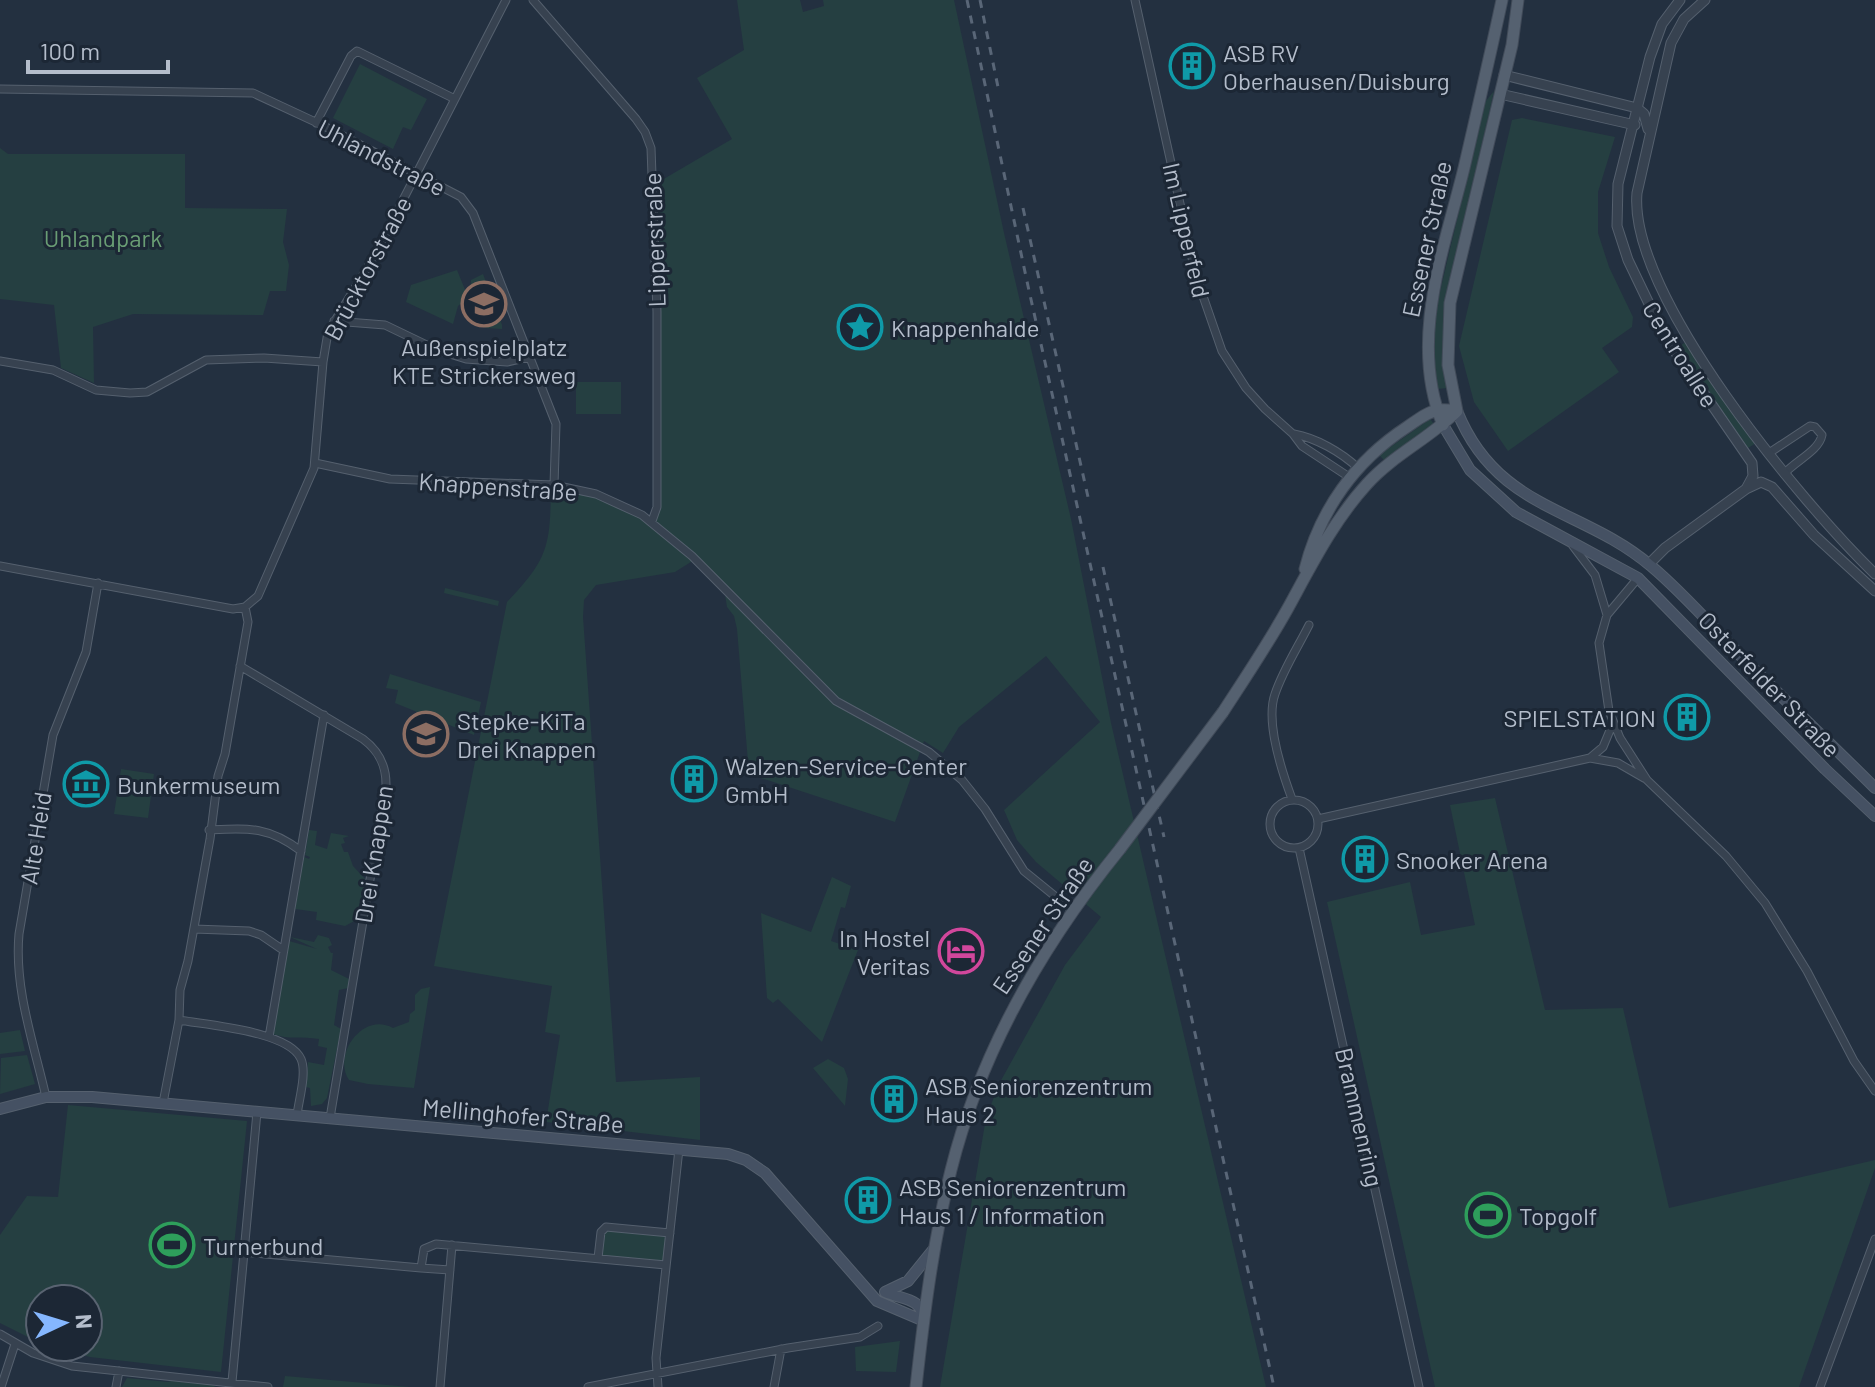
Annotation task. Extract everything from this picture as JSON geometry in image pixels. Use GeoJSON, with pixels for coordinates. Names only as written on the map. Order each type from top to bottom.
{"type":"FeatureCollection","features":[{"type":"Feature","properties":{"kind":"main road","name":"Essener Straße"},"geometry":{"type":"LineString","coordinates":[[1443,425],[1436,409],[1428,368],[1430,314],[1502,0]]}},
{"type":"Feature","properties":{"kind":"main road","name":"Essener Straße"},"geometry":{"type":"LineString","coordinates":[[916,1387],[933,1250],[951,1168],[975,1092],[1020,993],[1072,910],[1223,712],[1272,636],[1340,519],[1367,483],[1457,411],[1448,365],[1450,303],[1500,94],[1518,0]]}},
{"type":"Feature","properties":{"kind":"main road"},"geometry":{"type":"LineString","coordinates":[[1486,78],[1504,75]]}},
{"type":"Feature","properties":{"kind":"main road"},"geometry":{"type":"LineString","coordinates":[[1486,78],[1500,94]]}},
{"type":"Feature","properties":{"kind":"main road","name":"Essener Straße"},"geometry":{"type":"LineString","coordinates":[[1302,581],[1319,527],[1349,477],[1386,441],[1436,409]]}},
{"type":"Feature","properties":{"kind":"main road"},"geometry":{"type":"LineString","coordinates":[[1436,409],[1457,411]]}},
{"type":"Feature","properties":{"kind":"main road","name":"Osterfelder Straße"},"geometry":{"type":"LineString","coordinates":[[1457,411],[1475,445],[1497,471],[1520,491],[1550,510],[1637,554],[1649,564],[1875,788]]}},
{"type":"Feature","properties":{"kind":"main road","name":"Osterfelder Straße"},"geometry":{"type":"LineString","coordinates":[[1443,425],[1464,463],[1516,512],[1638,578],[1875,816]]}},
{"type":"Feature","properties":{"kind":"main road"},"geometry":{"type":"LineString","coordinates":[[1358,468],[1367,483]]}},
{"type":"Feature","properties":{"kind":"main road"},"geometry":{"type":"LineString","coordinates":[[1349,477],[1367,483]]}},
{"type":"Feature","properties":{"kind":"main road"},"geometry":{"type":"LineString","coordinates":[[1638,578],[1649,564]]}},
{"type":"Feature","properties":{"kind":"main road","name":"Mellinghofer Straße"},"geometry":{"type":"LineString","coordinates":[[0,1109],[46,1097],[92,1097],[728,1154],[754,1165],[767,1176],[881,1304],[924,1321]]}},
{"type":"Feature","properties":{"kind":"main road"},"geometry":{"type":"LineString","coordinates":[[885,1292],[908,1281],[933,1250]]}},
{"type":"Feature","properties":{"kind":"main road"},"geometry":{"type":"LineString","coordinates":[[863,1285],[915,1301],[922,1310],[924,1321]]}},
{"type":"Feature","properties":{"kind":"street","name":"Brücktorstraße"},"geometry":{"type":"LineString","coordinates":[[315,463],[327,336],[372,260],[506,0]]}},
{"type":"Feature","properties":{"kind":"street","name":"Lipperstraße"},"geometry":{"type":"LineString","coordinates":[[533,0],[636,119],[651,148],[657,312],[657,507],[652,521]]}},
{"type":"Feature","properties":{"kind":"street","name":"Im Lipperfeld"},"geometry":{"type":"LineString","coordinates":[[1135,0],[1202,298],[1234,372],[1261,406],[1302,446],[1349,477]]}},
{"type":"Feature","properties":{"kind":"street","name":"Centroallee"},"geometry":{"type":"LineString","coordinates":[[1680,0],[1658,33],[1616,192],[1616,213],[1621,240],[1665,337],[1752,463],[1753,478],[1746,489]]}},
{"type":"Feature","properties":{"kind":"street","name":"Centroallee"},"geometry":{"type":"LineString","coordinates":[[1705,0],[1684,19],[1671,43],[1651,117],[1636,203],[1644,244],[1690,341],[1784,474],[1875,574]]}},
{"type":"Feature","properties":{"kind":"street"},"geometry":{"type":"LineString","coordinates":[[316,123],[351,56],[357,51],[455,99]]}},
{"type":"Feature","properties":{"kind":"street"},"geometry":{"type":"LineString","coordinates":[[1504,75],[1637,108],[1651,117]]}},
{"type":"Feature","properties":{"kind":"street","name":"Uhlandstraße"},"geometry":{"type":"LineString","coordinates":[[0,89],[249,92],[461,197],[471,208],[557,429],[554,485]]}},
{"type":"Feature","properties":{"kind":"street"},"geometry":{"type":"LineString","coordinates":[[1500,94],[1632,125],[1651,117]]}},
{"type":"Feature","properties":{"kind":"street"},"geometry":{"type":"LineString","coordinates":[[334,321],[385,325],[441,352],[466,359],[504,362],[529,357]]}},
{"type":"Feature","properties":{"kind":"street"},"geometry":{"type":"LineString","coordinates":[[0,361],[53,370],[96,390],[130,393],[147,392],[209,360],[264,358],[323,362]]}},
{"type":"Feature","properties":{"kind":"street"},"geometry":{"type":"LineString","coordinates":[[1769,453],[1810,426],[1820,430],[1820,444],[1792,463],[1784,474]]}},
{"type":"Feature","properties":{"kind":"street","name":"Im Lipperfeld"},"geometry":{"type":"LineString","coordinates":[[1293,434],[1308,437],[1350,460],[1358,468]]}},
{"type":"Feature","properties":{"kind":"street"},"geometry":{"type":"LineString","coordinates":[[0,566],[233,609],[245,607],[260,593],[315,463]]}},
{"type":"Feature","properties":{"kind":"street","name":"Knappenstraße"},"geometry":{"type":"LineString","coordinates":[[315,463],[390,479],[554,485],[607,498],[652,521],[692,556],[836,701],[921,747],[956,775],[973,792],[1024,871],[1072,910]]}},
{"type":"Feature","properties":{"kind":"street"},"geometry":{"type":"LineString","coordinates":[[1649,564],[1665,548],[1746,489],[1761,482],[1769,484],[1814,535],[1875,591]]}},
{"type":"Feature","properties":{"kind":"street"},"geometry":{"type":"LineString","coordinates":[[1571,543],[1595,575],[1607,615]]}},
{"type":"Feature","properties":{"kind":"street"},"geometry":{"type":"LineString","coordinates":[[1638,578],[1607,615],[1600,634],[1599,654],[1613,721],[1625,749],[1647,780],[1726,856],[1765,903],[1792,945],[1854,1061],[1875,1091]]}},
{"type":"Feature","properties":{"kind":"street","name":"Alte Heid"},"geometry":{"type":"LineString","coordinates":[[46,1097],[26,1018],[18,958],[19,934],[53,735],[86,652],[98,583]]}},
{"type":"Feature","properties":{"kind":"street"},"geometry":{"type":"LineString","coordinates":[[163,1103],[179,1020],[180,990],[194,929],[248,622],[245,607]]}},
{"type":"Feature","properties":{"kind":"street"},"geometry":{"type":"LineString","coordinates":[[1292,799],[1284,777],[1271,711],[1274,694],[1309,625]]}},
{"type":"Feature","properties":{"kind":"street","name":"Drei Knappen"},"geometry":{"type":"LineString","coordinates":[[240,666],[374,748],[384,765],[386,784],[330,1118]]}},
{"type":"Feature","properties":{"kind":"street"},"geometry":{"type":"LineString","coordinates":[[269,1037],[324,715]]}},
{"type":"Feature","properties":{"kind":"street"},"geometry":{"type":"LineString","coordinates":[[1590,758],[1607,741],[1613,721]]}},
{"type":"Feature","properties":{"kind":"street"},"geometry":{"type":"LineString","coordinates":[[1318,819],[1590,758],[1618,763],[1647,780]]}},
{"type":"Feature","properties":{"kind":"street"},"geometry":{"type":"LineString","coordinates":[[1292,799],[1307,803],[1318,819],[1313,838],[1299,848],[1278,841],[1270,825],[1275,809],[1292,799]]}},
{"type":"Feature","properties":{"kind":"street"},"geometry":{"type":"LineString","coordinates":[[209,830],[249,828],[270,832],[301,851]]}},
{"type":"Feature","properties":{"kind":"street","name":"Brammenring"},"geometry":{"type":"LineString","coordinates":[[1299,848],[1419,1387]]}},
{"type":"Feature","properties":{"kind":"street"},"geometry":{"type":"LineString","coordinates":[[194,929],[249,931],[283,950]]}},
{"type":"Feature","properties":{"kind":"street"},"geometry":{"type":"LineString","coordinates":[[179,1020],[269,1037],[291,1046],[302,1060],[297,1115]]}},
{"type":"Feature","properties":{"kind":"street"},"geometry":{"type":"LineString","coordinates":[[232,1382],[257,1112]]}},
{"type":"Feature","properties":{"kind":"street"},"geometry":{"type":"LineString","coordinates":[[658,1387],[656,1358],[679,1149]]}},
{"type":"Feature","properties":{"kind":"street"},"geometry":{"type":"LineString","coordinates":[[598,1258],[601,1232],[606,1227],[670,1233]]}},
{"type":"Feature","properties":{"kind":"street"},"geometry":{"type":"LineString","coordinates":[[1820,1387],[1875,1239]]}},
{"type":"Feature","properties":{"kind":"street"},"geometry":{"type":"LineString","coordinates":[[421,1268],[423,1251],[428,1245],[666,1265]]}},
{"type":"Feature","properties":{"kind":"street"},"geometry":{"type":"LineString","coordinates":[[440,1387],[452,1245]]}},
{"type":"Feature","properties":{"kind":"street"},"geometry":{"type":"LineString","coordinates":[[243,1252],[450,1270]]}},
{"type":"Feature","properties":{"kind":"street"},"geometry":{"type":"LineString","coordinates":[[588,1387],[781,1349],[860,1337],[878,1326]]}},
{"type":"Feature","properties":{"kind":"street"},"geometry":{"type":"LineString","coordinates":[[0,1334],[15,1344],[63,1363],[268,1387]]}},
{"type":"Feature","properties":{"kind":"street"},"geometry":{"type":"LineString","coordinates":[[1,1387],[15,1344]]}},
{"type":"Feature","properties":{"kind":"street"},"geometry":{"type":"LineString","coordinates":[[774,1387],[781,1349]]}},
{"type":"Feature","properties":{"kind":"street"},"geometry":{"type":"LineString","coordinates":[[116,1387],[119,1371]]}},
{"type":"Feature","properties":{"kind":"green space"},"geometry":{"type":"Polygon","coordinates":[[[737,0],[800,0],[803,12],[824,6],[823,0],[954,0],[1004,233],[1071,519],[1111,723],[1266,1387],[940,1387],[986,1118],[999,1084],[1065,965],[1101,917],[1036,862],[1017,840],[1004,810],[1100,722],[1046,656],[959,727],[943,753],[924,741],[895,822],[749,774],[737,629],[734,616],[727,607],[724,588],[653,522],[657,507],[654,239],[662,180],[732,139],[697,78],[744,50],[737,0]]]}},
{"type":"Feature","properties":{"kind":"green space"},"geometry":{"type":"Polygon","coordinates":[[[360,64],[427,99],[411,130],[403,127],[393,149],[333,118],[360,64]]]}},
{"type":"Feature","properties":{"kind":"green space"},"geometry":{"type":"Polygon","coordinates":[[[1494,91],[1445,308],[1443,357],[1448,388],[1436,389],[1433,340],[1437,304],[1485,102],[1494,91]]]}},
{"type":"Feature","properties":{"kind":"green space"},"geometry":{"type":"Polygon","coordinates":[[[1522,118],[1615,137],[1598,192],[1598,233],[1609,267],[1633,317],[1632,327],[1602,348],[1619,372],[1508,451],[1474,402],[1459,346],[1512,120],[1522,118]]]}},
{"type":"Feature","properties":{"kind":"green space","name":"Uhlandpark"},"geometry":{"type":"Polygon","coordinates":[[[0,148],[8,154],[185,154],[185,208],[287,209],[283,242],[289,265],[286,291],[270,291],[263,315],[133,314],[93,327],[94,383],[61,368],[54,305],[0,299],[0,148]]]}},
{"type":"Feature","properties":{"kind":"green space"},"geometry":{"type":"Polygon","coordinates":[[[457,270],[468,297],[458,306],[453,324],[406,302],[411,285],[457,270]]]}},
{"type":"Feature","properties":{"kind":"green space","name":"Außenspielplatz KTE Strickersweg"},"geometry":{"type":"Polygon","coordinates":[[[483,274],[502,329],[485,328],[486,319],[477,317],[471,280],[483,274]]]}},
{"type":"Feature","properties":{"kind":"green space"},"geometry":{"type":"Polygon","coordinates":[[[1686,342],[1756,443],[1748,448],[1678,347],[1686,342]]]}},
{"type":"Feature","properties":{"kind":"green space"},"geometry":{"type":"Polygon","coordinates":[[[576,382],[621,382],[621,414],[576,414],[576,382]]]}},
{"type":"Feature","properties":{"kind":"green space"},"geometry":{"type":"Polygon","coordinates":[[[1430,419],[1434,424],[1384,460],[1379,455],[1430,419]]]}},
{"type":"Feature","properties":{"kind":"green space"},"geometry":{"type":"Polygon","coordinates":[[[551,487],[595,495],[625,506],[694,560],[675,572],[596,585],[584,600],[583,617],[616,1082],[700,1077],[700,1140],[546,1122],[560,1035],[545,1032],[552,986],[434,966],[507,602],[531,574],[544,550],[550,524],[551,487]]]}},
{"type":"Feature","properties":{"kind":"green space"},"geometry":{"type":"Polygon","coordinates":[[[445,588],[499,601],[498,606],[444,593],[445,588]]]}},
{"type":"Feature","properties":{"kind":"green space"},"geometry":{"type":"Polygon","coordinates":[[[390,674],[481,702],[474,735],[395,703],[398,690],[386,688],[390,674]]]}},
{"type":"Feature","properties":{"kind":"green space"},"geometry":{"type":"Polygon","coordinates":[[[121,769],[154,774],[148,818],[114,814],[121,769]]]}},
{"type":"Feature","properties":{"kind":"green space"},"geometry":{"type":"Polygon","coordinates":[[[1495,798],[1545,1010],[1623,1008],[1669,1208],[1875,1160],[1875,1168],[1799,1387],[1435,1387],[1327,902],[1410,882],[1421,935],[1475,925],[1450,805],[1495,798]]]}},
{"type":"Feature","properties":{"kind":"green space"},"geometry":{"type":"Polygon","coordinates":[[[309,830],[317,831],[315,845],[327,849],[331,833],[349,836],[343,838],[345,843],[341,844],[344,852],[348,852],[353,866],[366,880],[360,918],[345,926],[316,920],[317,912],[295,909],[304,857],[310,857],[305,855],[309,830]]]}},
{"type":"Feature","properties":{"kind":"green space"},"geometry":{"type":"Polygon","coordinates":[[[832,877],[851,886],[831,941],[858,950],[822,1042],[778,999],[773,1003],[767,998],[761,913],[811,932],[832,877]]]}},
{"type":"Feature","properties":{"kind":"green space"},"geometry":{"type":"Polygon","coordinates":[[[318,935],[329,938],[332,945],[328,947],[333,953],[331,970],[349,979],[348,988],[339,990],[334,1025],[341,1029],[327,1098],[322,1104],[311,1106],[310,1088],[306,1087],[308,1062],[324,1065],[327,1048],[318,1046],[319,1039],[273,1034],[289,941],[317,949],[290,937],[314,942],[318,935]]]}},
{"type":"Feature","properties":{"kind":"green space"},"geometry":{"type":"Polygon","coordinates":[[[430,987],[414,1088],[349,1080],[344,1059],[353,1038],[371,1025],[382,1024],[393,1028],[409,1022],[410,1014],[415,1010],[415,995],[421,989],[430,987]]]}},
{"type":"Feature","properties":{"kind":"green space"},"geometry":{"type":"Polygon","coordinates":[[[20,1030],[25,1051],[0,1054],[0,1033],[20,1030]]]}},
{"type":"Feature","properties":{"kind":"green space"},"geometry":{"type":"Polygon","coordinates":[[[27,1055],[35,1084],[0,1094],[1,1058],[27,1055]]]}},
{"type":"Feature","properties":{"kind":"green space"},"geometry":{"type":"Polygon","coordinates":[[[828,1059],[844,1068],[848,1079],[845,1106],[813,1068],[828,1059]]]}},
{"type":"Feature","properties":{"kind":"green space"},"geometry":{"type":"Polygon","coordinates":[[[68,1105],[247,1121],[221,1372],[104,1359],[104,1283],[24,1283],[24,1335],[0,1323],[0,1235],[27,1196],[58,1197],[68,1105]]]}},
{"type":"Feature","properties":{"kind":"green space"},"geometry":{"type":"Polygon","coordinates":[[[602,1230],[670,1233],[666,1265],[598,1258],[602,1230]]]}},
{"type":"Feature","properties":{"kind":"green space"},"geometry":{"type":"Polygon","coordinates":[[[900,1341],[896,1372],[856,1371],[855,1347],[900,1341]]]}},
{"type":"Feature","properties":{"kind":"green space"},"geometry":{"type":"Polygon","coordinates":[[[189,1375],[209,1379],[215,1387],[122,1387],[127,1378],[168,1382],[189,1375]]]}},
{"type":"Feature","properties":{"kind":"green space"},"geometry":{"type":"Polygon","coordinates":[[[285,1376],[410,1387],[283,1387],[285,1376]]]}},
{"type":"Feature","properties":{"kind":"railway"},"geometry":{"type":"LineString","coordinates":[[967,0],[1274,1387]]}},
{"type":"Feature","properties":{"kind":"railway"},"geometry":{"type":"LineString","coordinates":[[980,0],[998,87]]}},
{"type":"Feature","properties":{"kind":"railway"},"geometry":{"type":"LineString","coordinates":[[1023,208],[1088,497]]}},
{"type":"Feature","properties":{"kind":"railway"},"geometry":{"type":"LineString","coordinates":[[1103,567],[1164,837]]}},
{"type":"Feature","properties":{"kind":"place","name":"ASB RV Oberhausen/Duisburg"},"geometry":{"type":"Point","coordinates":[1192,66]}},
{"type":"Feature","properties":{"kind":"place","name":"Außenspielplatz KTE Strickersweg"},"geometry":{"type":"Point","coordinates":[484,304]}},
{"type":"Feature","properties":{"kind":"place","name":"Knappenhalde"},"geometry":{"type":"Point","coordinates":[860,327]}},
{"type":"Feature","properties":{"kind":"place","name":"SPIELSTATION"},"geometry":{"type":"Point","coordinates":[1687,717]}},
{"type":"Feature","properties":{"kind":"place","name":"Stepke-KiTa Drei Knappen"},"geometry":{"type":"Point","coordinates":[426,734]}},
{"type":"Feature","properties":{"kind":"place","name":"Walzen-Service-Center GmbH"},"geometry":{"type":"Point","coordinates":[694,779]}},
{"type":"Feature","properties":{"kind":"place","name":"Bunkermuseum"},"geometry":{"type":"Point","coordinates":[86,784]}},
{"type":"Feature","properties":{"kind":"place","name":"Snooker Arena"},"geometry":{"type":"Point","coordinates":[1365,859]}},
{"type":"Feature","properties":{"kind":"place","name":"In Hostel Veritas"},"geometry":{"type":"Point","coordinates":[961,951]}},
{"type":"Feature","properties":{"kind":"place","name":"ASB Seniorenzentrum Haus 2"},"geometry":{"type":"Point","coordinates":[894,1099]}},
{"type":"Feature","properties":{"kind":"place","name":"ASB Seniorenzentrum Haus 1 / Information"},"geometry":{"type":"Point","coordinates":[868,1200]}},
{"type":"Feature","properties":{"kind":"place","name":"Topgolf"},"geometry":{"type":"Point","coordinates":[1488,1215]}},
{"type":"Feature","properties":{"kind":"place","name":"Turnerbund"},"geometry":{"type":"Point","coordinates":[172,1245]}}]}
